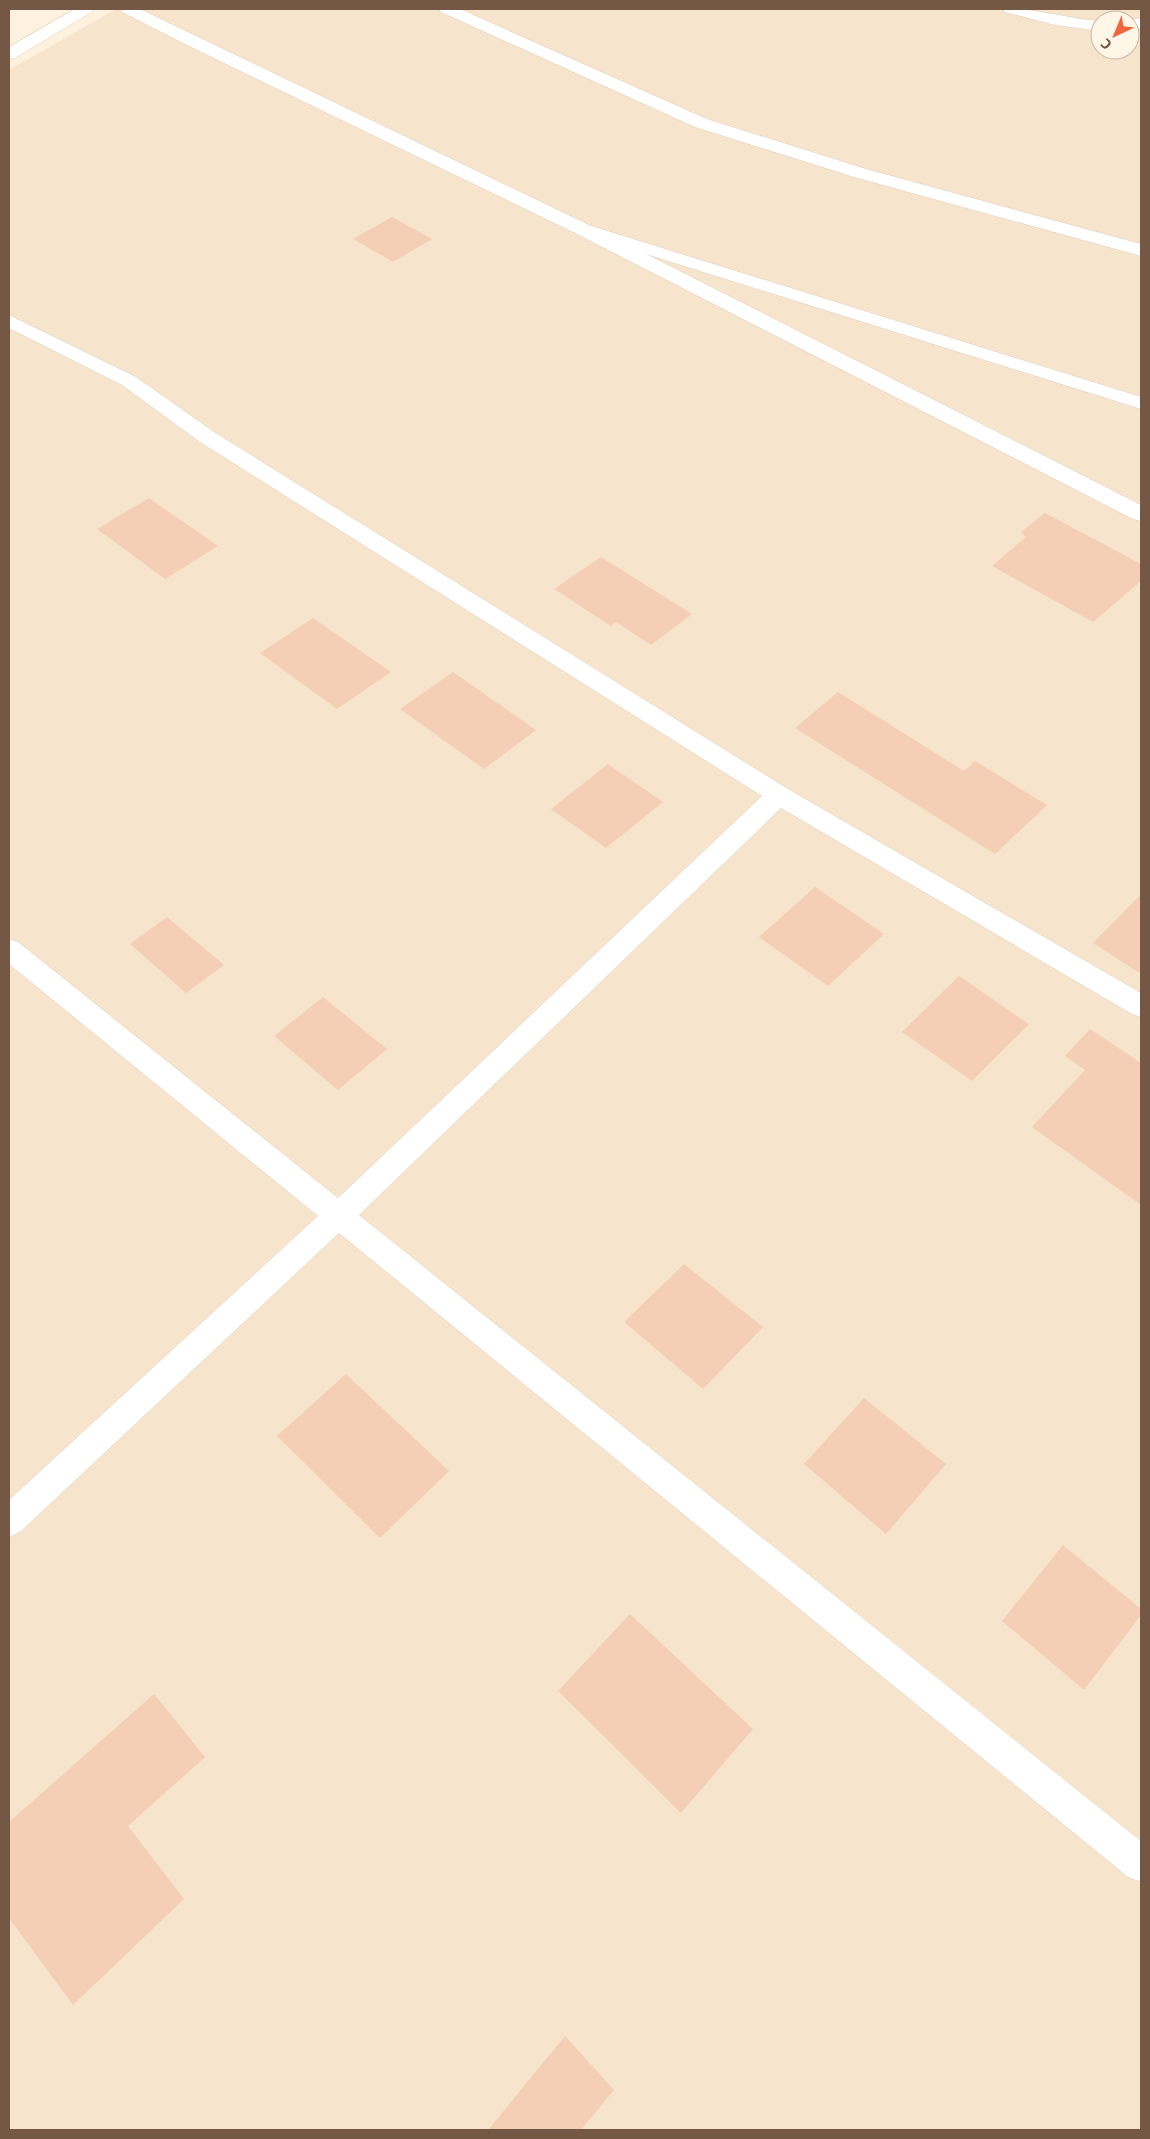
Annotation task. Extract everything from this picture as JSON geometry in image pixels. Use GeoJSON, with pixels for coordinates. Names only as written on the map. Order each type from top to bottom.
{"type":"FeatureCollection","features":[{"type":"Feature","properties":{"kind":"street"},"geometry":{"type":"LineString","coordinates":[[9,54],[86,9]]}},
{"type":"Feature","properties":{"kind":"street"},"geometry":{"type":"LineString","coordinates":[[128,9],[582,229],[1141,514]]}},
{"type":"Feature","properties":{"kind":"street"},"geometry":{"type":"LineString","coordinates":[[447,9],[701,123],[860,173],[1141,250]]}},
{"type":"Feature","properties":{"kind":"street"},"geometry":{"type":"LineString","coordinates":[[1011,9],[1034,17],[1070,24],[1090,25]]}},
{"type":"Feature","properties":{"kind":"street"},"geometry":{"type":"LineString","coordinates":[[9,321],[129,382],[207,438],[779,795],[1141,1006]]}},
{"type":"Feature","properties":{"kind":"street"},"geometry":{"type":"LineString","coordinates":[[9,1521],[339,1215],[779,795]]}},
{"type":"Feature","properties":{"kind":"street"},"geometry":{"type":"LineString","coordinates":[[9,950],[1141,1864]]}},
{"type":"Feature","properties":{"kind":"lane"},"geometry":{"type":"LineString","coordinates":[[582,229],[1141,403]]}},
{"type":"Feature","properties":{"kind":"shaded area"},"geometry":{"type":"Polygon","coordinates":[[[116,9],[1141,9],[1141,2130],[9,2130],[9,70],[116,9]]]}},
{"type":"Feature","properties":{"kind":"building"},"geometry":{"type":"Polygon","coordinates":[[[392,217],[432,239],[393,262],[353,239],[392,217]]]}},
{"type":"Feature","properties":{"kind":"building"},"geometry":{"type":"Polygon","coordinates":[[[149,498],[218,546],[165,579],[97,529],[149,498]]]}},
{"type":"Feature","properties":{"kind":"building"},"geometry":{"type":"Polygon","coordinates":[[[1045,513],[1141,564],[1141,581],[1093,622],[992,566],[1026,537],[1021,532],[1045,513]]]}},
{"type":"Feature","properties":{"kind":"building"},"geometry":{"type":"Polygon","coordinates":[[[601,557],[692,614],[651,645],[616,622],[611,626],[554,589],[601,557]]]}},
{"type":"Feature","properties":{"kind":"building"},"geometry":{"type":"Polygon","coordinates":[[[313,618],[391,672],[337,709],[260,653],[313,618]]]}},
{"type":"Feature","properties":{"kind":"building"},"geometry":{"type":"Polygon","coordinates":[[[453,672],[536,730],[484,769],[400,709],[453,672]]]}},
{"type":"Feature","properties":{"kind":"building"},"geometry":{"type":"Polygon","coordinates":[[[838,692],[964,771],[975,761],[1047,805],[995,854],[795,728],[838,692]]]}},
{"type":"Feature","properties":{"kind":"building"},"geometry":{"type":"Polygon","coordinates":[[[608,764],[663,802],[606,848],[551,809],[608,764]]]}},
{"type":"Feature","properties":{"kind":"building"},"geometry":{"type":"Polygon","coordinates":[[[815,887],[884,934],[828,986],[759,937],[815,887]]]}},
{"type":"Feature","properties":{"kind":"building"},"geometry":{"type":"Polygon","coordinates":[[[1141,894],[1141,974],[1093,943],[1141,894]]]}},
{"type":"Feature","properties":{"kind":"building"},"geometry":{"type":"Polygon","coordinates":[[[167,917],[224,965],[186,993],[130,944],[167,917]]]}},
{"type":"Feature","properties":{"kind":"building"},"geometry":{"type":"Polygon","coordinates":[[[959,976],[1029,1024],[972,1081],[902,1032],[959,976]]]}},
{"type":"Feature","properties":{"kind":"building"},"geometry":{"type":"Polygon","coordinates":[[[323,997],[387,1049],[338,1090],[274,1036],[323,997]]]}},
{"type":"Feature","properties":{"kind":"building"},"geometry":{"type":"Polygon","coordinates":[[[1090,1029],[1141,1063],[1141,1205],[1032,1127],[1085,1070],[1065,1056],[1090,1029]]]}},
{"type":"Feature","properties":{"kind":"building"},"geometry":{"type":"Polygon","coordinates":[[[684,1264],[763,1327],[703,1389],[624,1322],[684,1264]]]}},
{"type":"Feature","properties":{"kind":"building"},"geometry":{"type":"Polygon","coordinates":[[[346,1374],[449,1471],[380,1538],[277,1436],[346,1374]]]}},
{"type":"Feature","properties":{"kind":"building"},"geometry":{"type":"Polygon","coordinates":[[[864,1398],[946,1464],[886,1534],[804,1464],[864,1398]]]}},
{"type":"Feature","properties":{"kind":"building"},"geometry":{"type":"Polygon","coordinates":[[[1063,1545],[1141,1609],[1141,1615],[1084,1690],[1002,1621],[1063,1545]]]}},
{"type":"Feature","properties":{"kind":"building"},"geometry":{"type":"Polygon","coordinates":[[[630,1614],[753,1729],[681,1813],[558,1691],[630,1614]]]}},
{"type":"Feature","properties":{"kind":"building"},"geometry":{"type":"Polygon","coordinates":[[[154,1694],[205,1757],[128,1826],[184,1899],[73,2005],[9,1918],[9,1822],[154,1694]]]}},
{"type":"Feature","properties":{"kind":"building"},"geometry":{"type":"Polygon","coordinates":[[[565,2036],[614,2090],[581,2130],[488,2130],[565,2036]]]}}]}
